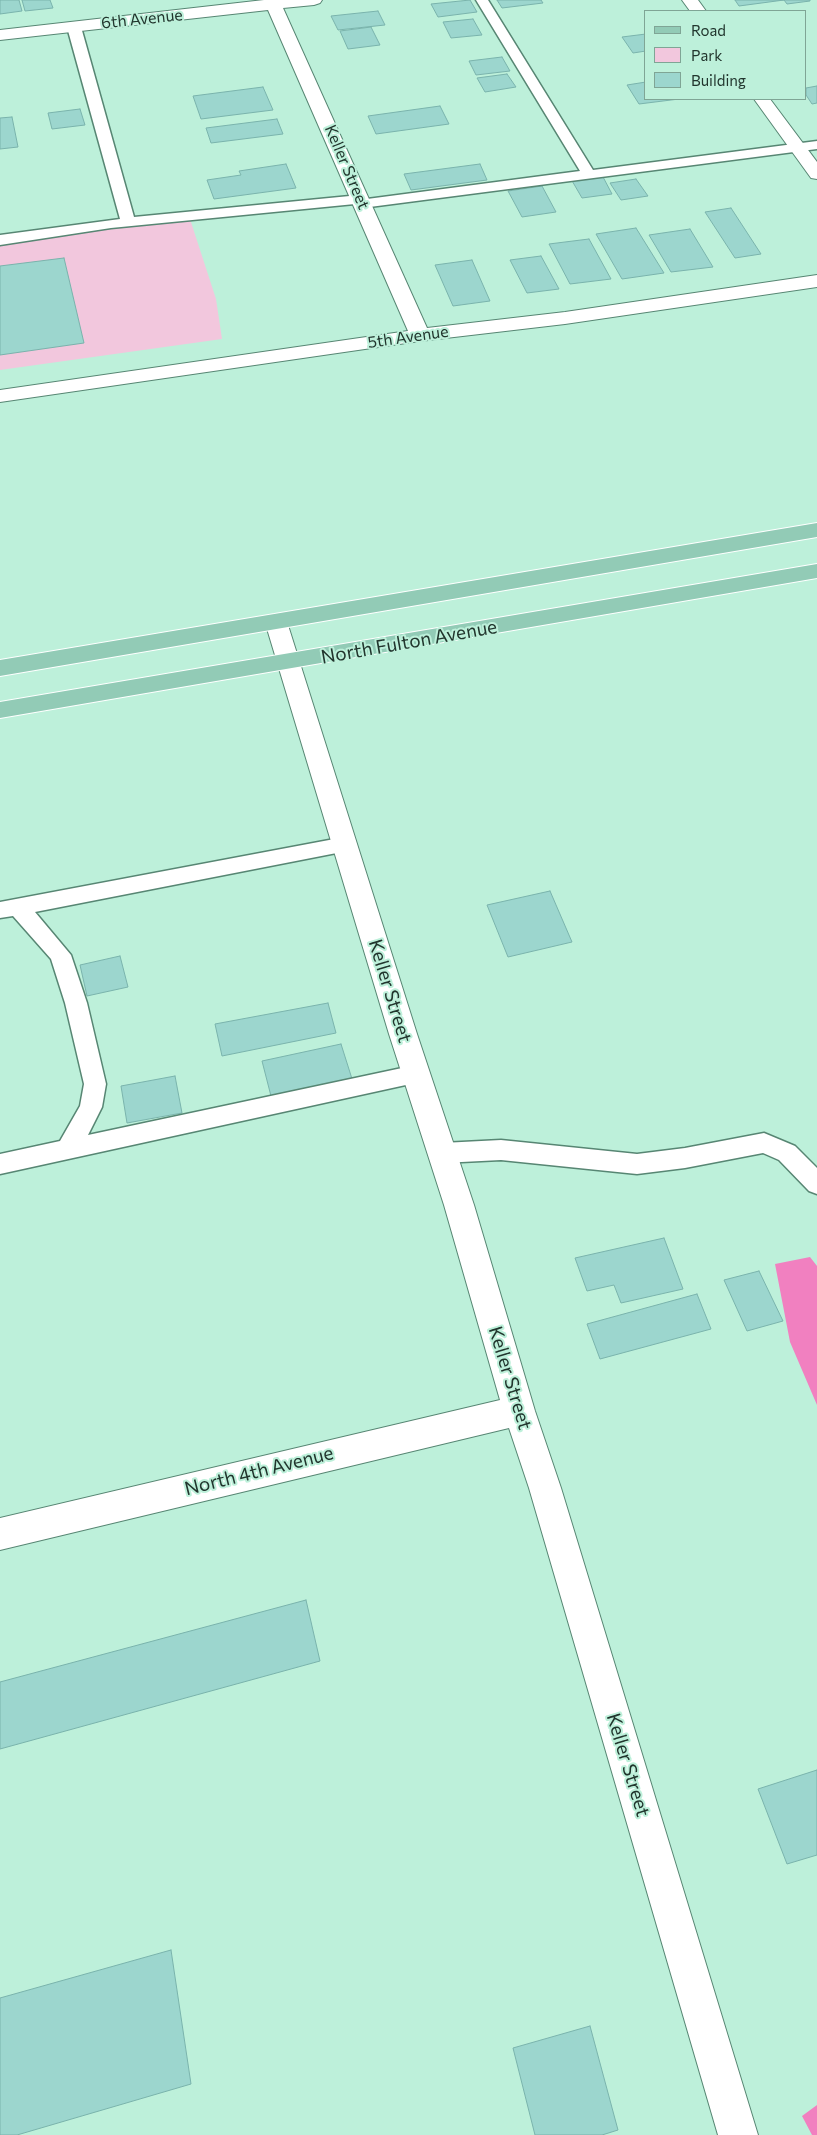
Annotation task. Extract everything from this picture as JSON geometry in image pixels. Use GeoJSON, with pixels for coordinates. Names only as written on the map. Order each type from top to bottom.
{"type":"FeatureCollection","features":[{"type":"Feature","properties":{"kind":"main road"},"geometry":{"type":"LineString","coordinates":[[0,668],[817,530]]}},
{"type":"Feature","properties":{"kind":"main road","name":"North Fulton Avenue"},"geometry":{"type":"LineString","coordinates":[[0,710],[817,571]]}},
{"type":"Feature","properties":{"kind":"street","name":"6th Avenue"},"geometry":{"type":"LineString","coordinates":[[0,35],[273,2],[314,0]]}},
{"type":"Feature","properties":{"kind":"street","name":"Keller Street"},"geometry":{"type":"LineString","coordinates":[[273,2],[420,335]]}},
{"type":"Feature","properties":{"kind":"street"},"geometry":{"type":"LineString","coordinates":[[763,100],[817,174]]}},
{"type":"Feature","properties":{"kind":"street","name":"5th Avenue"},"geometry":{"type":"LineString","coordinates":[[0,396],[420,335],[565,318],[817,281]]}},
{"type":"Feature","properties":{"kind":"street","name":"Keller Street"},"geometry":{"type":"LineString","coordinates":[[276,622],[442,1153],[519,1411],[545,1488],[738,2135]]}},
{"type":"Feature","properties":{"kind":"street","name":"North 4th Avenue"},"geometry":{"type":"LineString","coordinates":[[0,1534],[519,1411]]}},
{"type":"Feature","properties":{"kind":"lane"},"geometry":{"type":"LineString","coordinates":[[482,0],[589,175]]}},
{"type":"Feature","properties":{"kind":"lane"},"geometry":{"type":"LineString","coordinates":[[74,27],[128,222]]}},
{"type":"Feature","properties":{"kind":"lane"},"geometry":{"type":"LineString","coordinates":[[0,240],[128,222],[361,201],[589,175],[817,145]]}},
{"type":"Feature","properties":{"kind":"lane"},"geometry":{"type":"LineString","coordinates":[[9,908],[345,845]]}},
{"type":"Feature","properties":{"kind":"lane"},"geometry":{"type":"LineString","coordinates":[[9,908],[60,955],[76,1003],[95,1084],[91,1107],[68,1149]]}},
{"type":"Feature","properties":{"kind":"lane"},"geometry":{"type":"LineString","coordinates":[[0,1164],[416,1074]]}},
{"type":"Feature","properties":{"kind":"lane"},"geometry":{"type":"LineString","coordinates":[[442,1153],[502,1150],[637,1164],[685,1158],[764,1143],[787,1153],[817,1184]]}},
{"type":"Feature","properties":{"kind":"green space"},"geometry":{"type":"Polygon","coordinates":[[[189,216],[216,299],[222,339],[0,370],[0,243],[189,216]]]}},
{"type":"Feature","properties":{"kind":"shaded area"},"geometry":{"type":"Polygon","coordinates":[[[810,1257],[817,1266],[817,1405],[790,1342],[775,1264],[810,1257]]]}},
{"type":"Feature","properties":{"kind":"shaded area"},"geometry":{"type":"Polygon","coordinates":[[[817,2105],[817,2135],[812,2135],[802,2116],[817,2105]]]}},
{"type":"Feature","properties":{"kind":"building"},"geometry":{"type":"Polygon","coordinates":[[[0,0],[19,0],[22,11],[0,14],[0,0]]]}},
{"type":"Feature","properties":{"kind":"building"},"geometry":{"type":"Polygon","coordinates":[[[22,0],[50,0],[53,8],[25,11],[22,0]]]}},
{"type":"Feature","properties":{"kind":"building"},"geometry":{"type":"Polygon","coordinates":[[[470,0],[477,12],[438,17],[431,4],[470,0]]]}},
{"type":"Feature","properties":{"kind":"building"},"geometry":{"type":"Polygon","coordinates":[[[497,0],[541,0],[543,3],[502,8],[497,0]]]}},
{"type":"Feature","properties":{"kind":"building"},"geometry":{"type":"Polygon","coordinates":[[[735,0],[784,0],[739,6],[735,0]]]}},
{"type":"Feature","properties":{"kind":"building"},"geometry":{"type":"Polygon","coordinates":[[[784,0],[810,0],[810,1],[787,4],[784,0]]]}},
{"type":"Feature","properties":{"kind":"building"},"geometry":{"type":"Polygon","coordinates":[[[378,11],[385,25],[338,30],[331,16],[378,11]]]}},
{"type":"Feature","properties":{"kind":"building"},"geometry":{"type":"Polygon","coordinates":[[[473,19],[482,35],[451,38],[443,22],[473,19]]]}},
{"type":"Feature","properties":{"kind":"building"},"geometry":{"type":"Polygon","coordinates":[[[371,27],[380,45],[348,49],[340,31],[371,27]]]}},
{"type":"Feature","properties":{"kind":"building"},"geometry":{"type":"Polygon","coordinates":[[[644,34],[644,51],[633,53],[622,37],[644,34]]]}},
{"type":"Feature","properties":{"kind":"building"},"geometry":{"type":"Polygon","coordinates":[[[502,57],[510,71],[476,75],[469,61],[502,57]]]}},
{"type":"Feature","properties":{"kind":"building"},"geometry":{"type":"Polygon","coordinates":[[[507,74],[516,87],[485,92],[477,78],[507,74]]]}},
{"type":"Feature","properties":{"kind":"building"},"geometry":{"type":"Polygon","coordinates":[[[644,82],[644,100],[671,100],[639,104],[627,85],[644,82]]]}},
{"type":"Feature","properties":{"kind":"building"},"geometry":{"type":"Polygon","coordinates":[[[817,86],[817,103],[812,104],[807,96],[807,88],[817,86]]]}},
{"type":"Feature","properties":{"kind":"building"},"geometry":{"type":"Polygon","coordinates":[[[263,87],[273,110],[201,119],[193,96],[263,87]]]}},
{"type":"Feature","properties":{"kind":"building"},"geometry":{"type":"Polygon","coordinates":[[[440,106],[449,124],[376,134],[368,116],[440,106]]]}},
{"type":"Feature","properties":{"kind":"building"},"geometry":{"type":"Polygon","coordinates":[[[80,109],[85,125],[52,129],[48,113],[80,109]]]}},
{"type":"Feature","properties":{"kind":"building"},"geometry":{"type":"Polygon","coordinates":[[[12,117],[18,147],[0,149],[0,118],[12,117]]]}},
{"type":"Feature","properties":{"kind":"building"},"geometry":{"type":"Polygon","coordinates":[[[277,119],[283,134],[211,143],[206,128],[277,119]]]}},
{"type":"Feature","properties":{"kind":"building"},"geometry":{"type":"Polygon","coordinates":[[[286,164],[296,188],[214,199],[207,180],[241,175],[239,171],[286,164]]]}},
{"type":"Feature","properties":{"kind":"building"},"geometry":{"type":"Polygon","coordinates":[[[480,164],[487,180],[411,190],[404,174],[480,164]]]}},
{"type":"Feature","properties":{"kind":"building"},"geometry":{"type":"Polygon","coordinates":[[[602,175],[612,194],[582,198],[571,179],[602,175]]]}},
{"type":"Feature","properties":{"kind":"building"},"geometry":{"type":"Polygon","coordinates":[[[636,179],[648,196],[621,200],[610,183],[636,179]]]}},
{"type":"Feature","properties":{"kind":"building"},"geometry":{"type":"Polygon","coordinates":[[[542,186],[556,212],[522,217],[508,191],[542,186]]]}},
{"type":"Feature","properties":{"kind":"building"},"geometry":{"type":"Polygon","coordinates":[[[731,208],[761,254],[735,258],[705,212],[731,208]]]}},
{"type":"Feature","properties":{"kind":"building"},"geometry":{"type":"Polygon","coordinates":[[[636,228],[664,273],[622,279],[596,234],[636,228]]]}},
{"type":"Feature","properties":{"kind":"building"},"geometry":{"type":"Polygon","coordinates":[[[690,229],[713,267],[671,272],[649,235],[690,229]]]}},
{"type":"Feature","properties":{"kind":"building"},"geometry":{"type":"Polygon","coordinates":[[[589,239],[611,279],[570,284],[549,244],[589,239]]]}},
{"type":"Feature","properties":{"kind":"building"},"geometry":{"type":"Polygon","coordinates":[[[541,256],[559,289],[527,293],[510,260],[541,256]]]}},
{"type":"Feature","properties":{"kind":"building"},"geometry":{"type":"Polygon","coordinates":[[[64,258],[84,343],[0,355],[0,266],[64,258]]]}},
{"type":"Feature","properties":{"kind":"building"},"geometry":{"type":"Polygon","coordinates":[[[472,260],[490,301],[453,306],[435,265],[472,260]]]}},
{"type":"Feature","properties":{"kind":"building"},"geometry":{"type":"Polygon","coordinates":[[[550,891],[572,942],[508,957],[487,905],[550,891]]]}},
{"type":"Feature","properties":{"kind":"building"},"geometry":{"type":"Polygon","coordinates":[[[120,956],[128,987],[87,996],[80,965],[120,956]]]}},
{"type":"Feature","properties":{"kind":"building"},"geometry":{"type":"Polygon","coordinates":[[[328,1003],[336,1033],[222,1056],[215,1024],[328,1003]]]}},
{"type":"Feature","properties":{"kind":"building"},"geometry":{"type":"Polygon","coordinates":[[[341,1044],[353,1082],[272,1100],[262,1061],[341,1044]]]}},
{"type":"Feature","properties":{"kind":"building"},"geometry":{"type":"Polygon","coordinates":[[[175,1076],[182,1113],[127,1123],[121,1086],[175,1076]]]}},
{"type":"Feature","properties":{"kind":"building"},"geometry":{"type":"Polygon","coordinates":[[[664,1238],[683,1289],[621,1303],[614,1285],[587,1291],[575,1258],[664,1238]]]}},
{"type":"Feature","properties":{"kind":"building"},"geometry":{"type":"Polygon","coordinates":[[[759,1271],[783,1321],[747,1331],[724,1280],[759,1271]]]}},
{"type":"Feature","properties":{"kind":"building"},"geometry":{"type":"Polygon","coordinates":[[[697,1294],[711,1329],[600,1359],[587,1324],[697,1294]]]}},
{"type":"Feature","properties":{"kind":"building"},"geometry":{"type":"Polygon","coordinates":[[[306,1600],[320,1661],[0,1749],[0,1682],[306,1600]]]}},
{"type":"Feature","properties":{"kind":"building"},"geometry":{"type":"Polygon","coordinates":[[[817,1770],[817,1855],[787,1864],[758,1789],[817,1770]]]}},
{"type":"Feature","properties":{"kind":"building"},"geometry":{"type":"Polygon","coordinates":[[[171,1950],[191,2084],[17,2135],[0,2135],[0,1998],[171,1950]]]}},
{"type":"Feature","properties":{"kind":"building"},"geometry":{"type":"Polygon","coordinates":[[[590,2026],[618,2130],[602,2135],[535,2135],[513,2048],[590,2026]]]}}]}
